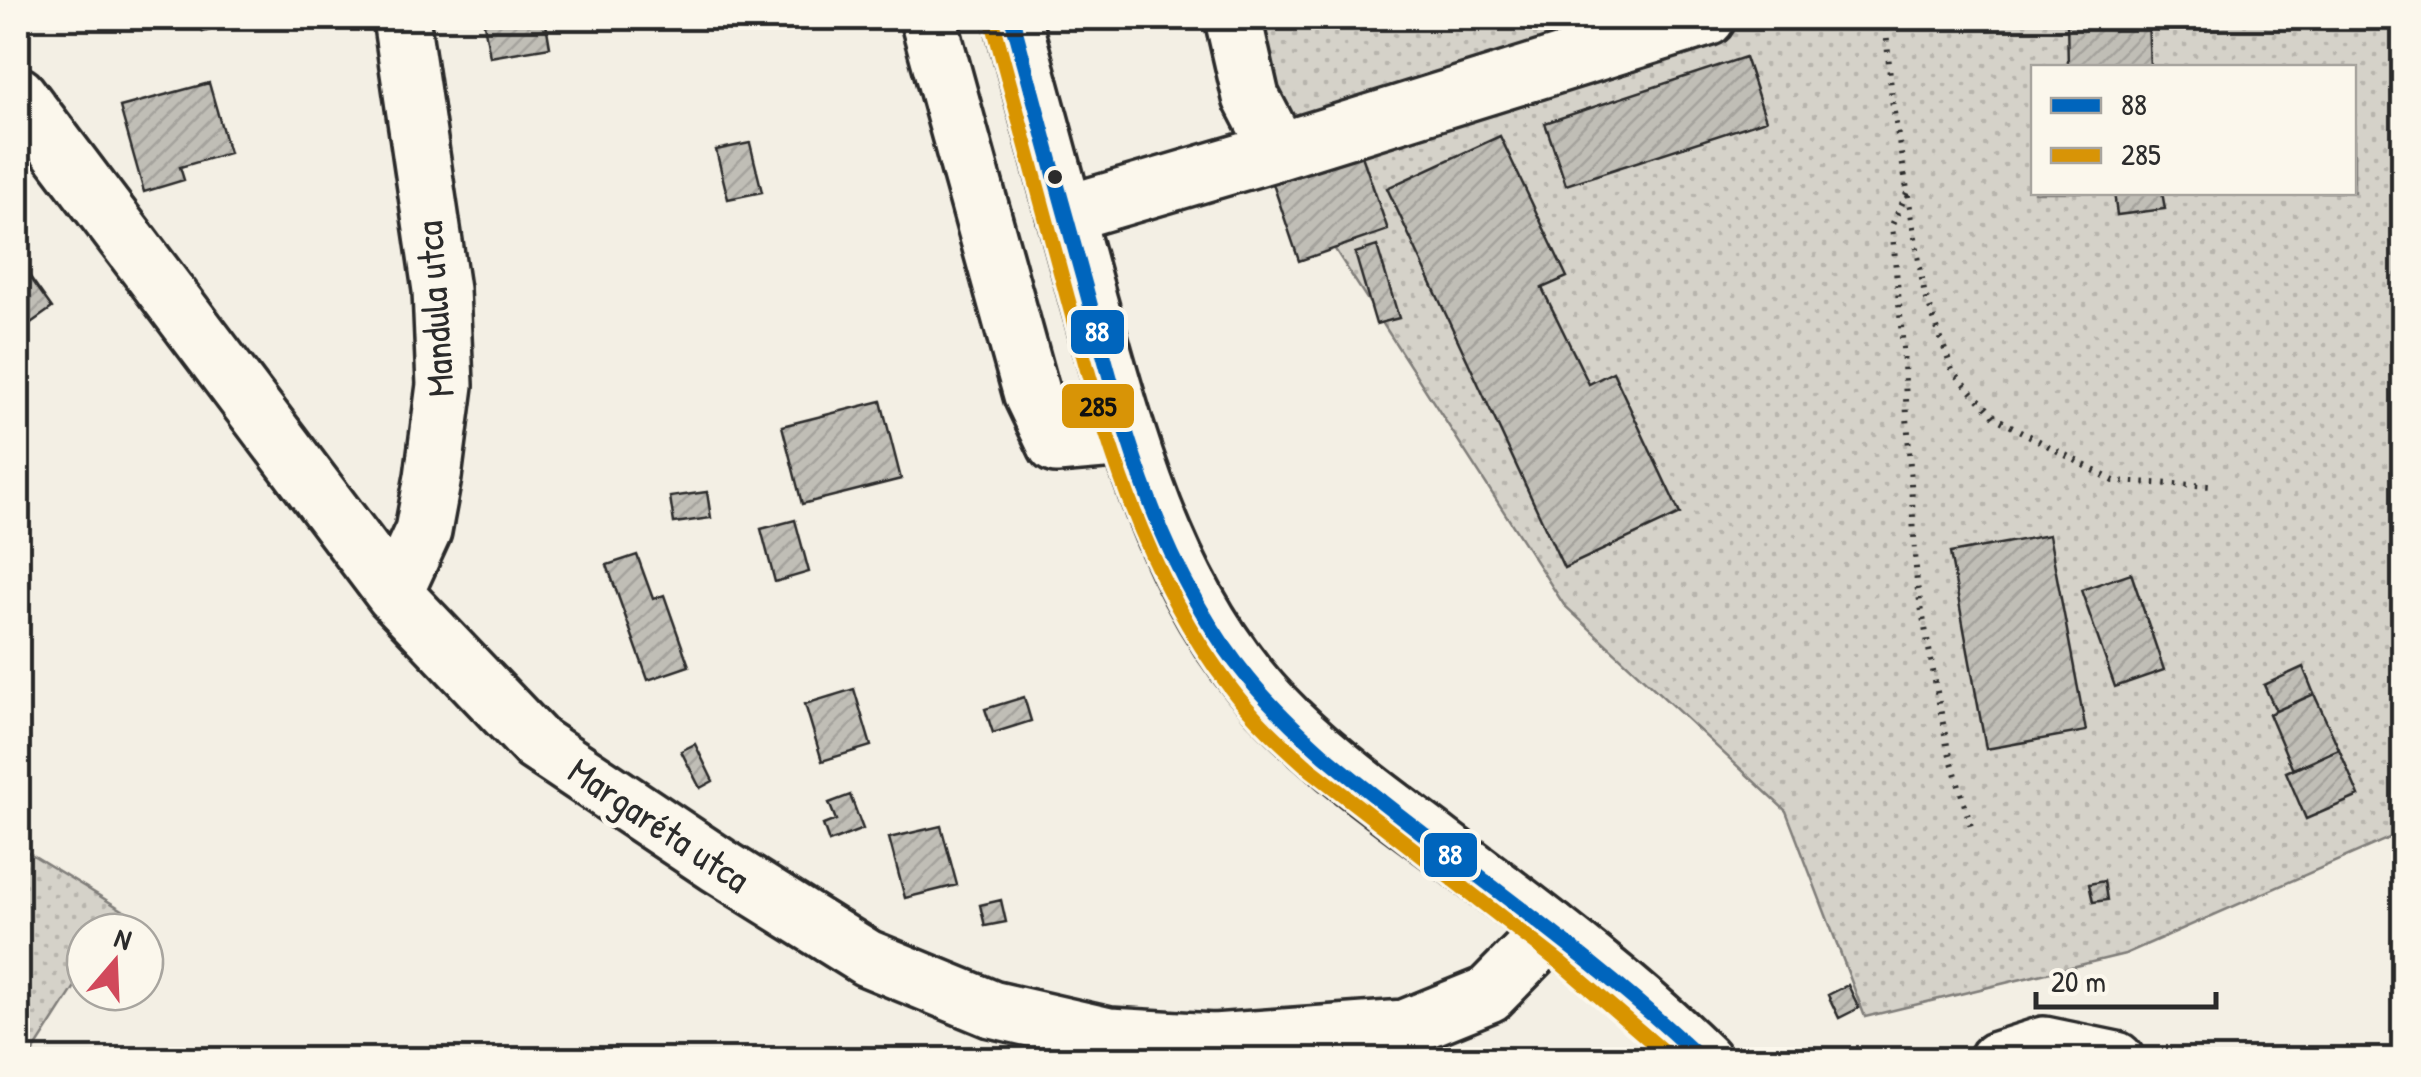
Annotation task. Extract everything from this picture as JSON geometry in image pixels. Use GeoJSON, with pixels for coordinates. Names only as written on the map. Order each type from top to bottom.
{"type":"FeatureCollection","features":[{"type":"Feature","properties":{"kind":"street","name":"Mandula utca"},"geometry":{"type":"LineString","coordinates":[[394,594],[423,530],[445,386],[441,290],[401,18]]}},
{"type":"Feature","properties":{"kind":"street"},"geometry":{"type":"LineString","coordinates":[[928,18],[1032,395],[1056,445],[1128,439]]}},
{"type":"Feature","properties":{"kind":"street"},"geometry":{"type":"LineString","coordinates":[[1012,18],[1128,439],[1174,558],[1203,615],[1244,672],[1285,719],[1380,802],[1652,1010],[1703,1060]]}},
{"type":"Feature","properties":{"kind":"street"},"geometry":{"type":"LineString","coordinates":[[1232,18],[1251,97],[1279,152]]}},
{"type":"Feature","properties":{"kind":"street"},"geometry":{"type":"LineString","coordinates":[[1065,214],[1279,152],[1707,18]]}},
{"type":"Feature","properties":{"kind":"street","name":"Margaréta utca"},"geometry":{"type":"LineString","coordinates":[[18,95],[394,594],[537,744],[718,866],[867,958],[991,1009],[1109,1036],[1214,1042],[1405,1028],[1489,994],[1552,930]]}},
{"type":"Feature","properties":{"kind":"street"},"geometry":{"type":"LineString","coordinates":[[1996,1060],[2044,1045],[2116,1060]]}},
{"type":"Feature","properties":{"kind":"path"},"geometry":{"type":"LineString","coordinates":[[1885,18],[1892,100],[1924,291],[1952,370],[1996,418],[2114,481],[2213,486]]}},
{"type":"Feature","properties":{"kind":"path"},"geometry":{"type":"LineString","coordinates":[[1908,192],[1892,225],[1917,585],[1947,745],[1972,830]]}},
{"type":"Feature","properties":{"kind":"shaded area"},"geometry":{"type":"Polygon","coordinates":[[[1224,18],[2403,18],[2403,832],[2125,954],[1865,1017],[1786,811],[1564,605],[1273,153],[1224,18]]]}},
{"type":"Feature","properties":{"kind":"shaded area"},"geometry":{"type":"Polygon","coordinates":[[[18,846],[124,911],[65,912],[65,1002],[28,1060],[18,1059],[18,846]]]}},
{"type":"Feature","properties":{"kind":"building"},"geometry":{"type":"Polygon","coordinates":[[[199,18],[227,18],[229,25],[203,32],[199,18]]]}},
{"type":"Feature","properties":{"kind":"building"},"geometry":{"type":"Polygon","coordinates":[[[483,18],[545,18],[550,47],[490,57],[483,18]]]}},
{"type":"Feature","properties":{"kind":"building"},"geometry":{"type":"Polygon","coordinates":[[[2067,18],[2148,18],[2150,65],[2068,65],[2067,18]]]}},
{"type":"Feature","properties":{"kind":"building"},"geometry":{"type":"Polygon","coordinates":[[[1745,57],[1766,120],[1566,185],[1545,123],[1745,57]]]}},
{"type":"Feature","properties":{"kind":"building"},"geometry":{"type":"Polygon","coordinates":[[[209,83],[229,153],[180,167],[184,180],[144,192],[120,107],[209,83]]]}},
{"type":"Feature","properties":{"kind":"building"},"geometry":{"type":"Polygon","coordinates":[[[1500,136],[1567,277],[1542,288],[1589,384],[1613,372],[1680,514],[1564,568],[1387,188],[1500,136]]]}},
{"type":"Feature","properties":{"kind":"building"},"geometry":{"type":"Polygon","coordinates":[[[750,143],[762,192],[728,199],[716,150],[750,143]]]}},
{"type":"Feature","properties":{"kind":"building"},"geometry":{"type":"Polygon","coordinates":[[[1359,147],[1388,230],[1299,261],[1271,178],[1359,147]]]}},
{"type":"Feature","properties":{"kind":"building"},"geometry":{"type":"Polygon","coordinates":[[[2114,195],[2163,195],[2165,209],[2117,215],[2114,195]]]}},
{"type":"Feature","properties":{"kind":"building"},"geometry":{"type":"Polygon","coordinates":[[[1377,246],[1399,318],[1376,324],[1355,253],[1377,246]]]}},
{"type":"Feature","properties":{"kind":"building"},"geometry":{"type":"Polygon","coordinates":[[[23,267],[52,308],[18,332],[18,271],[23,267]]]}},
{"type":"Feature","properties":{"kind":"building"},"geometry":{"type":"Polygon","coordinates":[[[881,401],[901,479],[802,504],[782,426],[881,401]]]}},
{"type":"Feature","properties":{"kind":"building"},"geometry":{"type":"Polygon","coordinates":[[[707,492],[711,518],[674,523],[670,497],[707,492]]]}},
{"type":"Feature","properties":{"kind":"building"},"geometry":{"type":"Polygon","coordinates":[[[795,520],[809,572],[775,582],[761,529],[795,520]]]}},
{"type":"Feature","properties":{"kind":"building"},"geometry":{"type":"Polygon","coordinates":[[[2049,535],[2086,731],[1986,749],[1950,553],[2049,535]]]}},
{"type":"Feature","properties":{"kind":"building"},"geometry":{"type":"Polygon","coordinates":[[[637,555],[653,599],[664,595],[689,666],[648,680],[607,565],[637,555]]]}},
{"type":"Feature","properties":{"kind":"building"},"geometry":{"type":"Polygon","coordinates":[[[2131,573],[2164,670],[2115,687],[2081,590],[2131,573]]]}},
{"type":"Feature","properties":{"kind":"building"},"geometry":{"type":"Polygon","coordinates":[[[2303,667],[2314,694],[2276,711],[2264,685],[2303,667]]]}},
{"type":"Feature","properties":{"kind":"building"},"geometry":{"type":"Polygon","coordinates":[[[854,689],[871,746],[822,761],[805,704],[854,689]]]}},
{"type":"Feature","properties":{"kind":"building"},"geometry":{"type":"Polygon","coordinates":[[[2314,694],[2339,749],[2293,770],[2269,714],[2314,694]]]}},
{"type":"Feature","properties":{"kind":"building"},"geometry":{"type":"Polygon","coordinates":[[[1024,697],[1031,721],[993,733],[985,709],[1024,697]]]}},
{"type":"Feature","properties":{"kind":"building"},"geometry":{"type":"Polygon","coordinates":[[[695,744],[713,781],[700,788],[681,751],[695,744]]]}},
{"type":"Feature","properties":{"kind":"building"},"geometry":{"type":"Polygon","coordinates":[[[2339,749],[2359,796],[2306,819],[2286,772],[2339,749]]]}},
{"type":"Feature","properties":{"kind":"building"},"geometry":{"type":"Polygon","coordinates":[[[850,795],[863,829],[829,842],[823,825],[836,820],[829,803],[850,795]]]}},
{"type":"Feature","properties":{"kind":"building"},"geometry":{"type":"Polygon","coordinates":[[[941,826],[957,885],[905,898],[889,838],[941,826]]]}},
{"type":"Feature","properties":{"kind":"building"},"geometry":{"type":"Polygon","coordinates":[[[2104,881],[2107,900],[2093,902],[2089,884],[2104,881]]]}},
{"type":"Feature","properties":{"kind":"building"},"geometry":{"type":"Polygon","coordinates":[[[1001,900],[1006,922],[985,926],[980,905],[1001,900]]]}},
{"type":"Feature","properties":{"kind":"building"},"geometry":{"type":"Polygon","coordinates":[[[1848,985],[1859,1008],[1839,1018],[1828,995],[1848,985]]]}},
{"type":"Feature","properties":{"kind":"transit line","name":"88"},"geometry":{"type":"LineString","coordinates":[[1012,18],[1129,443],[1167,543],[1217,636],[1266,699],[1323,754],[1611,979],[1702,1060]]}},
{"type":"Feature","properties":{"kind":"transit line","name":"285"},"geometry":{"type":"LineString","coordinates":[[993,23],[1112,449],[1150,549],[1199,643],[1248,709],[1310,769],[1562,964],[1673,1060]]}}]}
